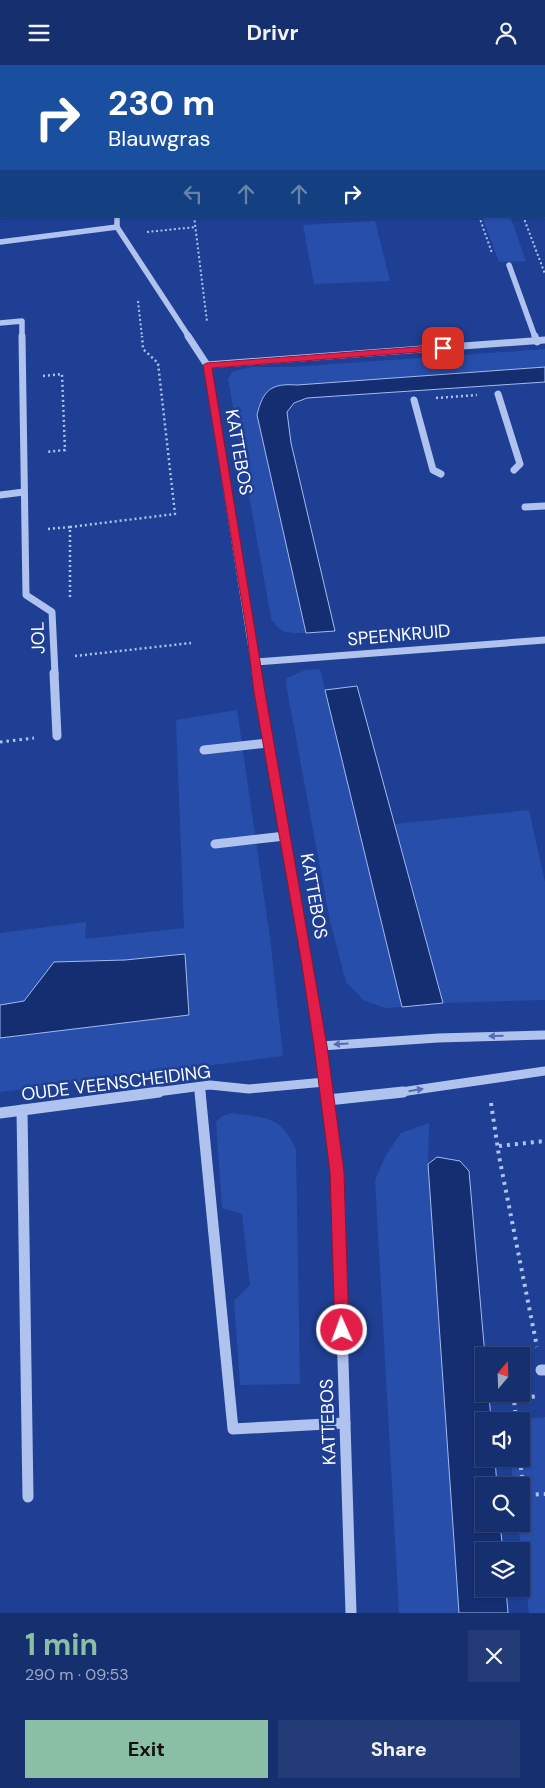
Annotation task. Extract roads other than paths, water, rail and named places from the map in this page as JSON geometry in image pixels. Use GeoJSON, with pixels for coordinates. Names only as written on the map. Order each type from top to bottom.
{"type":"FeatureCollection","features":[{"type":"Feature","properties":{"kind":"street"},"geometry":{"type":"LineString","coordinates":[[0,242],[117,227],[117,217]]}},
{"type":"Feature","properties":{"kind":"street","name":"KATTEBOS"},"geometry":{"type":"LineString","coordinates":[[117,227],[207,365],[268,743],[321,1046],[337,1172],[351,1613]]}},
{"type":"Feature","properties":{"kind":"street"},"geometry":{"type":"LineString","coordinates":[[509,265],[537,342]]}},
{"type":"Feature","properties":{"kind":"street","name":"JOL"},"geometry":{"type":"LineString","coordinates":[[0,323],[22,321],[26,595],[52,612],[57,736]]}},
{"type":"Feature","properties":{"kind":"street"},"geometry":{"type":"LineString","coordinates":[[207,365],[545,341]]}},
{"type":"Feature","properties":{"kind":"street"},"geometry":{"type":"LineString","coordinates":[[498,394],[520,464],[514,470]]}},
{"type":"Feature","properties":{"kind":"street"},"geometry":{"type":"LineString","coordinates":[[414,400],[433,471],[441,474]]}},
{"type":"Feature","properties":{"kind":"street"},"geometry":{"type":"LineString","coordinates":[[0,495],[24,492]]}},
{"type":"Feature","properties":{"kind":"street"},"geometry":{"type":"LineString","coordinates":[[525,507],[545,506]]}},
{"type":"Feature","properties":{"kind":"street","name":"SPEENKRUID"},"geometry":{"type":"LineString","coordinates":[[256,662],[545,640]]}},
{"type":"Feature","properties":{"kind":"street"},"geometry":{"type":"LineString","coordinates":[[204,750],[268,743]]}},
{"type":"Feature","properties":{"kind":"street"},"geometry":{"type":"LineString","coordinates":[[215,844],[285,836]]}},
{"type":"Feature","properties":{"kind":"street"},"geometry":{"type":"LineString","coordinates":[[321,1046],[438,1038],[545,1035]]}},
{"type":"Feature","properties":{"kind":"street"},"geometry":{"type":"LineString","coordinates":[[328,1101],[377,1096],[545,1071]]}},
{"type":"Feature","properties":{"kind":"street","name":"OUDE VEENSCHEIDING"},"geometry":{"type":"LineString","coordinates":[[0,1113],[210,1085],[249,1089],[325,1082]]}},
{"type":"Feature","properties":{"kind":"street"},"geometry":{"type":"LineString","coordinates":[[200,1087],[233,1429],[345,1423]]}},
{"type":"Feature","properties":{"kind":"street"},"geometry":{"type":"LineString","coordinates":[[22,1110],[28,1497]]}}]}
